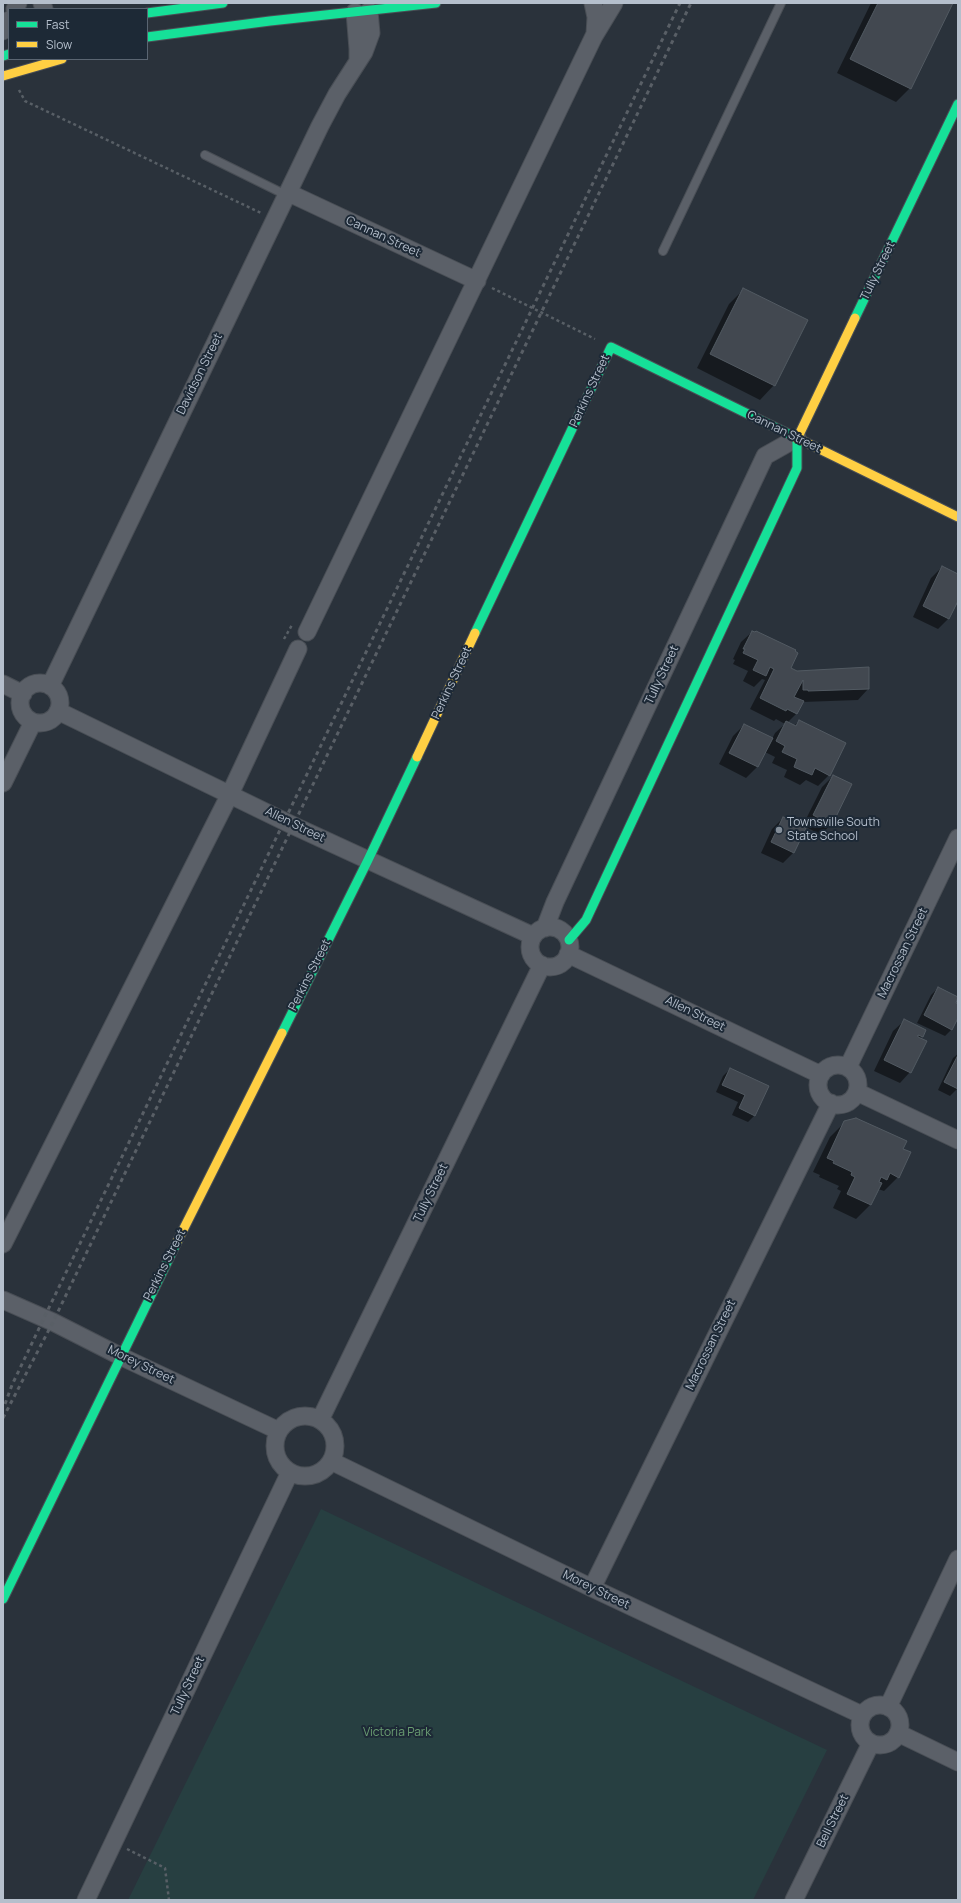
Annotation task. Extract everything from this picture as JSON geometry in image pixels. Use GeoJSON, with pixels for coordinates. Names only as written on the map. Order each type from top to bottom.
{"type":"FeatureCollection","features":[{"type":"Feature","properties":{"kind":"street"},"geometry":{"type":"LineString","coordinates":[[148,13],[223,3]]}},
{"type":"Feature","properties":{"kind":"street"},"geometry":{"type":"LineString","coordinates":[[148,37],[362,7],[436,3]]}},
{"type":"Feature","properties":{"kind":"street"},"geometry":{"type":"LineString","coordinates":[[593,3],[596,17],[594,36]]}},
{"type":"Feature","properties":{"kind":"street"},"geometry":{"type":"LineString","coordinates":[[307,632],[594,36],[614,3]]}},
{"type":"Feature","properties":{"kind":"street","name":"Davidson Street"},"geometry":{"type":"LineString","coordinates":[[50,686],[328,109],[356,65],[362,7]]}},
{"type":"Feature","properties":{"kind":"street"},"geometry":{"type":"LineString","coordinates":[[3,31],[8,22]]}},
{"type":"Feature","properties":{"kind":"street"},"geometry":{"type":"LineString","coordinates":[[6,75],[55,60]]}},
{"type":"Feature","properties":{"kind":"street","name":"Tully Street"},"geometry":{"type":"LineString","coordinates":[[568,947],[586,920],[797,468],[797,438],[958,104]]}},
{"type":"Feature","properties":{"kind":"street","name":"Cannan Street"},"geometry":{"type":"LineString","coordinates":[[288,194],[477,281]]}},
{"type":"Feature","properties":{"kind":"street","name":"Cannan Street"},"geometry":{"type":"LineString","coordinates":[[611,348],[958,517]]}},
{"type":"Feature","properties":{"kind":"street","name":"Perkins Street"},"geometry":{"type":"LineString","coordinates":[[3,1599],[120,1356],[368,860],[611,348]]}},
{"type":"Feature","properties":{"kind":"street","name":"Tully Street"},"geometry":{"type":"LineString","coordinates":[[539,932],[555,902],[765,456],[797,438]]}},
{"type":"Feature","properties":{"kind":"street"},"geometry":{"type":"LineString","coordinates":[[3,1244],[230,794],[298,649]]}},
{"type":"Feature","properties":{"kind":"street"},"geometry":{"type":"LineString","coordinates":[[3,684],[23,694]]}},
{"type":"Feature","properties":{"kind":"street"},"geometry":{"type":"LineString","coordinates":[[36,684],[50,686],[59,697],[60,704],[55,717],[48,722],[42,723],[33,722],[27,718],[20,703],[23,694],[28,688],[36,684]]}},
{"type":"Feature","properties":{"kind":"street","name":"Allen Street"},"geometry":{"type":"LineString","coordinates":[[58,711],[368,860],[539,932]]}},
{"type":"Feature","properties":{"kind":"street"},"geometry":{"type":"LineString","coordinates":[[3,784],[33,722]]}},
{"type":"Feature","properties":{"kind":"street","name":"Macrossan Street"},"geometry":{"type":"LineString","coordinates":[[848,1067],[958,838]]}},
{"type":"Feature","properties":{"kind":"street"},"geometry":{"type":"LineString","coordinates":[[552,927],[559,930],[568,947],[562,962],[553,966],[542,965],[535,960],[531,953],[530,944],[539,932],[552,927]]}},
{"type":"Feature","properties":{"kind":"street","name":"Allen Street"},"geometry":{"type":"LineString","coordinates":[[568,947],[821,1075]]}},
{"type":"Feature","properties":{"kind":"street","name":"Tully Street"},"geometry":{"type":"LineString","coordinates":[[320,1420],[542,965]]}},
{"type":"Feature","properties":{"kind":"street"},"geometry":{"type":"LineString","coordinates":[[840,1065],[848,1067],[857,1078],[857,1092],[846,1103],[831,1103],[825,1099],[819,1091],[818,1084],[821,1075],[826,1070],[834,1066],[840,1065]]}},
{"type":"Feature","properties":{"kind":"street"},"geometry":{"type":"LineString","coordinates":[[857,1092],[958,1140]]}},
{"type":"Feature","properties":{"kind":"street","name":"Macrossan Street"},"geometry":{"type":"LineString","coordinates":[[592,1588],[831,1103]]}},
{"type":"Feature","properties":{"kind":"street","name":"Morey Street"},"geometry":{"type":"LineString","coordinates":[[3,1300],[53,1322],[120,1356],[279,1431]]}},
{"type":"Feature","properties":{"kind":"street"},"geometry":{"type":"LineString","coordinates":[[312,1416],[320,1420],[328,1426],[334,1438],[335,1452],[331,1461],[321,1471],[308,1476],[290,1472],[283,1466],[275,1449],[279,1431],[293,1418],[312,1416]]}},
{"type":"Feature","properties":{"kind":"street","name":"Morey Street"},"geometry":{"type":"LineString","coordinates":[[331,1461],[592,1588],[862,1715]]}},
{"type":"Feature","properties":{"kind":"street","name":"Tully Street"},"geometry":{"type":"LineString","coordinates":[[86,1900],[290,1472]]}},
{"type":"Feature","properties":{"kind":"street"},"geometry":{"type":"LineString","coordinates":[[888,1707],[958,1559]]}},
{"type":"Feature","properties":{"kind":"street"},"geometry":{"type":"LineString","coordinates":[[881,1705],[888,1707],[894,1711],[898,1718],[898,1733],[887,1743],[879,1745],[871,1743],[865,1738],[861,1731],[860,1723],[862,1715],[867,1709],[874,1706],[881,1705]]}},
{"type":"Feature","properties":{"kind":"street"},"geometry":{"type":"LineString","coordinates":[[898,1733],[958,1762]]}},
{"type":"Feature","properties":{"kind":"street","name":"Bell Street"},"geometry":{"type":"LineString","coordinates":[[794,1900],[871,1743]]}},
{"type":"Feature","properties":{"kind":"lane"},"geometry":{"type":"LineString","coordinates":[[663,251],[780,3]]}},
{"type":"Feature","properties":{"kind":"lane","name":"Cannan Street"},"geometry":{"type":"LineString","coordinates":[[205,155],[288,194]]}},
{"type":"Feature","properties":{"kind":"path"},"geometry":{"type":"LineString","coordinates":[[6,75],[25,101],[274,220]]}},
{"type":"Feature","properties":{"kind":"path"},"geometry":{"type":"LineString","coordinates":[[477,281],[611,348]]}},
{"type":"Feature","properties":{"kind":"path"},"geometry":{"type":"LineString","coordinates":[[114,1842],[165,1868],[169,1900]]}},
{"type":"Feature","properties":{"kind":"green space","name":"Victoria Park"},"geometry":{"type":"Polygon","coordinates":[[[321,1509],[827,1750],[753,1900],[128,1900],[321,1509]]]}},
{"type":"Feature","properties":{"kind":"building"},"geometry":{"type":"Polygon","coordinates":[[[878,3],[953,3],[911,89],[850,59],[878,3]]]}},
{"type":"Feature","properties":{"kind":"building"},"geometry":{"type":"Polygon","coordinates":[[[743,288],[808,320],[775,386],[710,354],[743,288]]]}},
{"type":"Feature","properties":{"kind":"building"},"geometry":{"type":"Polygon","coordinates":[[[942,566],[958,574],[958,601],[949,619],[923,606],[942,566]]]}},
{"type":"Feature","properties":{"kind":"building"},"geometry":{"type":"Polygon","coordinates":[[[752,631],[756,631],[796,650],[795,651],[798,653],[791,668],[797,671],[869,667],[869,689],[808,691],[803,690],[803,680],[794,697],[804,701],[797,714],[787,709],[786,711],[760,698],[774,669],[770,667],[766,676],[753,670],[758,660],[743,653],[745,649],[743,649],[752,631]]]}},
{"type":"Feature","properties":{"kind":"building"},"geometry":{"type":"Polygon","coordinates":[[[799,720],[846,743],[830,776],[815,768],[812,775],[794,767],[797,759],[782,752],[785,746],[776,741],[786,721],[796,726],[799,720]]]}},
{"type":"Feature","properties":{"kind":"building"},"geometry":{"type":"Polygon","coordinates":[[[744,724],[773,738],[758,767],[729,753],[744,724]]]}},
{"type":"Feature","properties":{"kind":"building"},"geometry":{"type":"Polygon","coordinates":[[[833,775],[852,784],[832,825],[813,815],[833,775]]]}},
{"type":"Feature","properties":{"kind":"building"},"geometry":{"type":"Polygon","coordinates":[[[783,817],[806,828],[794,853],[771,842],[783,817]]]}},
{"type":"Feature","properties":{"kind":"building"},"geometry":{"type":"Polygon","coordinates":[[[938,987],[958,997],[956,1003],[958,1004],[958,1018],[952,1030],[924,1015],[938,987]]]}},
{"type":"Feature","properties":{"kind":"building"},"geometry":{"type":"Polygon","coordinates":[[[904,1019],[926,1030],[923,1037],[918,1035],[918,1037],[927,1041],[911,1073],[884,1060],[904,1019]]]}},
{"type":"Feature","properties":{"kind":"building"},"geometry":{"type":"Polygon","coordinates":[[[958,1055],[958,1089],[944,1082],[958,1055]]]}},
{"type":"Feature","properties":{"kind":"building"},"geometry":{"type":"Polygon","coordinates":[[[730,1068],[769,1086],[755,1116],[739,1108],[745,1095],[722,1085],[730,1068]]]}},
{"type":"Feature","properties":{"kind":"building"},"geometry":{"type":"Polygon","coordinates":[[[856,1118],[907,1141],[903,1149],[911,1152],[899,1178],[890,1173],[887,1180],[881,1177],[879,1182],[882,1183],[871,1205],[847,1194],[855,1177],[851,1175],[852,1172],[833,1163],[834,1161],[827,1158],[844,1121],[856,1118]]]}},
{"type":"Feature","properties":{"kind":"railway"},"geometry":{"type":"LineString","coordinates":[[5,1404],[12,1385],[44,1318],[680,3]]}},
{"type":"Feature","properties":{"kind":"railway"},"geometry":{"type":"LineString","coordinates":[[3,1418],[53,1322],[691,3]]}},
{"type":"Feature","properties":{"kind":"traffic: fast"},"geometry":{"type":"LineString","coordinates":[[148,13],[223,3]]}},
{"type":"Feature","properties":{"kind":"traffic: fast"},"geometry":{"type":"LineString","coordinates":[[148,37],[270,21],[436,3]]}},
{"type":"Feature","properties":{"kind":"traffic: fast"},"geometry":{"type":"LineString","coordinates":[[3,56],[8,54]]}},
{"type":"Feature","properties":{"kind":"traffic: fast"},"geometry":{"type":"LineString","coordinates":[[855,318],[958,104]]}},
{"type":"Feature","properties":{"kind":"traffic: fast"},"geometry":{"type":"LineString","coordinates":[[475,633],[611,347],[799,439]]}},
{"type":"Feature","properties":{"kind":"traffic: fast"},"geometry":{"type":"LineString","coordinates":[[569,940],[586,920],[797,468],[797,439]]}},
{"type":"Feature","properties":{"kind":"traffic: fast"},"geometry":{"type":"LineString","coordinates":[[282,1033],[368,860],[417,757]]}},
{"type":"Feature","properties":{"kind":"traffic: fast"},"geometry":{"type":"LineString","coordinates":[[3,1599],[177,1242]]}},
{"type":"Feature","properties":{"kind":"traffic: slow"},"geometry":{"type":"LineString","coordinates":[[3,76],[59,60]]}},
{"type":"Feature","properties":{"kind":"traffic: slow"},"geometry":{"type":"LineString","coordinates":[[797,439],[855,318]]}},
{"type":"Feature","properties":{"kind":"traffic: slow"},"geometry":{"type":"LineString","coordinates":[[799,439],[958,517]]}},
{"type":"Feature","properties":{"kind":"traffic: slow"},"geometry":{"type":"LineString","coordinates":[[417,757],[475,633]]}},
{"type":"Feature","properties":{"kind":"traffic: slow"},"geometry":{"type":"LineString","coordinates":[[177,1242],[282,1033]]}},
{"type":"Feature","properties":{"kind":"place","name":"Townsville South State School"},"geometry":{"type":"Point","coordinates":[779,830]}}]}
